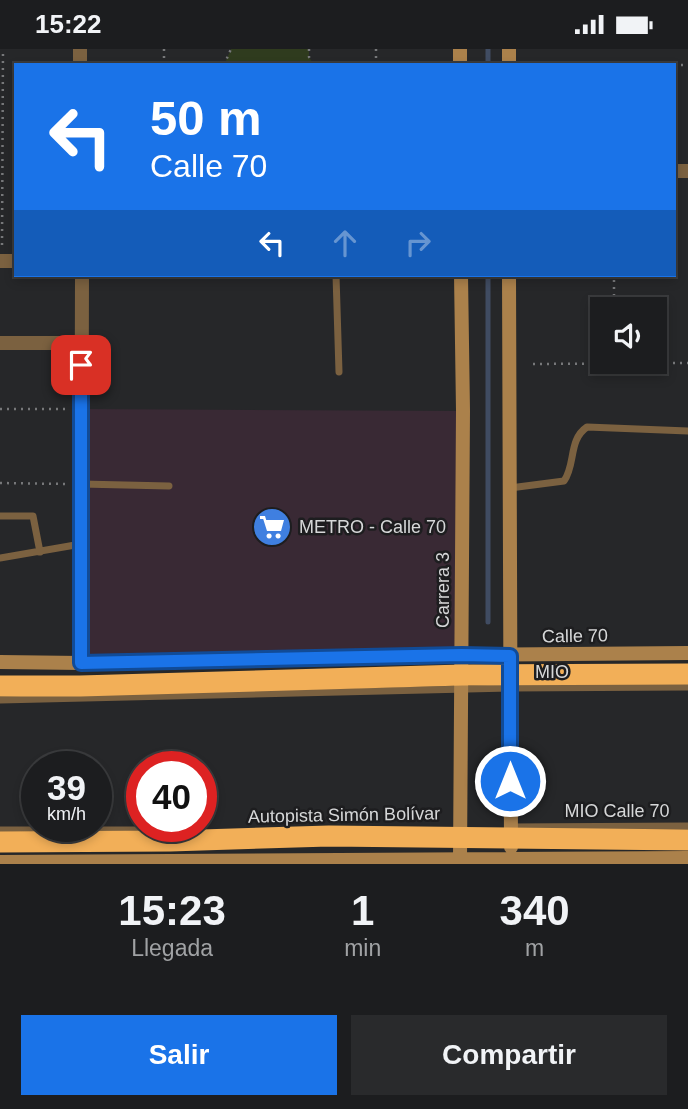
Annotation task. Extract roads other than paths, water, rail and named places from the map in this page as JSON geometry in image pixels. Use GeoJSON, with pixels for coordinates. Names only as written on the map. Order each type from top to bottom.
{"type":"FeatureCollection","features":[{"type":"Feature","properties":{"kind":"highway"},"geometry":{"type":"LineString","coordinates":[[0,686],[102,686],[462,673],[688,674]]}},
{"type":"Feature","properties":{"kind":"highway","name":"Autopista Simón Bolívar"},"geometry":{"type":"LineString","coordinates":[[0,842],[170,841],[460,830],[508,843],[688,839]]}},
{"type":"Feature","properties":{"kind":"street"},"geometry":{"type":"LineString","coordinates":[[81,663],[82,277]]}},
{"type":"Feature","properties":{"kind":"street","name":"Carrera 3"},"geometry":{"type":"LineString","coordinates":[[460,861],[463,411],[461,277]]}},
{"type":"Feature","properties":{"kind":"street"},"geometry":{"type":"LineString","coordinates":[[508,843],[509,277]]}},
{"type":"Feature","properties":{"kind":"street"},"geometry":{"type":"LineString","coordinates":[[0,343],[81,343]]}},
{"type":"Feature","properties":{"kind":"street","name":"Calle 70"},"geometry":{"type":"LineString","coordinates":[[510,673],[688,653]]}},
{"type":"Feature","properties":{"kind":"street"},"geometry":{"type":"LineString","coordinates":[[0,662],[462,673]]}},
{"type":"Feature","properties":{"kind":"street"},"geometry":{"type":"LineString","coordinates":[[0,862],[460,861],[508,843],[640,861],[688,858]]}},
{"type":"Feature","properties":{"kind":"lane"},"geometry":{"type":"LineString","coordinates":[[336,277],[339,372]]}},
{"type":"Feature","properties":{"kind":"lane"},"geometry":{"type":"LineString","coordinates":[[510,488],[564,481],[568,475],[575,441],[587,427],[688,431]]}},
{"type":"Feature","properties":{"kind":"lane"},"geometry":{"type":"LineString","coordinates":[[81,484],[169,486]]}},
{"type":"Feature","properties":{"kind":"lane"},"geometry":{"type":"LineString","coordinates":[[0,516],[33,516],[40,552]]}},
{"type":"Feature","properties":{"kind":"lane"},"geometry":{"type":"LineString","coordinates":[[0,558],[81,544]]}},
{"type":"Feature","properties":{"kind":"lane"},"geometry":{"type":"LineString","coordinates":[[0,699],[80,699],[462,673]]}},
{"type":"Feature","properties":{"kind":"lane","name":"MIO"},"geometry":{"type":"LineString","coordinates":[[510,673],[688,687]]}},
{"type":"Feature","properties":{"kind":"lane","name":"MIO Calle 70"},"geometry":{"type":"LineString","coordinates":[[508,843],[688,826]]}},
{"type":"Feature","properties":{"kind":"lane"},"geometry":{"type":"LineString","coordinates":[[239,830],[433,828]]}},
{"type":"Feature","properties":{"kind":"lane"},"geometry":{"type":"LineString","coordinates":[[0,830],[126,830]]}},
{"type":"Feature","properties":{"kind":"waterway"},"geometry":{"type":"LineString","coordinates":[[488,49],[488,63]]}},
{"type":"Feature","properties":{"kind":"waterway"},"geometry":{"type":"LineString","coordinates":[[488,277],[488,622]]}},
{"type":"Feature","properties":{"kind":"place","name":"METRO - Calle 70"},"geometry":{"type":"Point","coordinates":[272,527]}}]}
